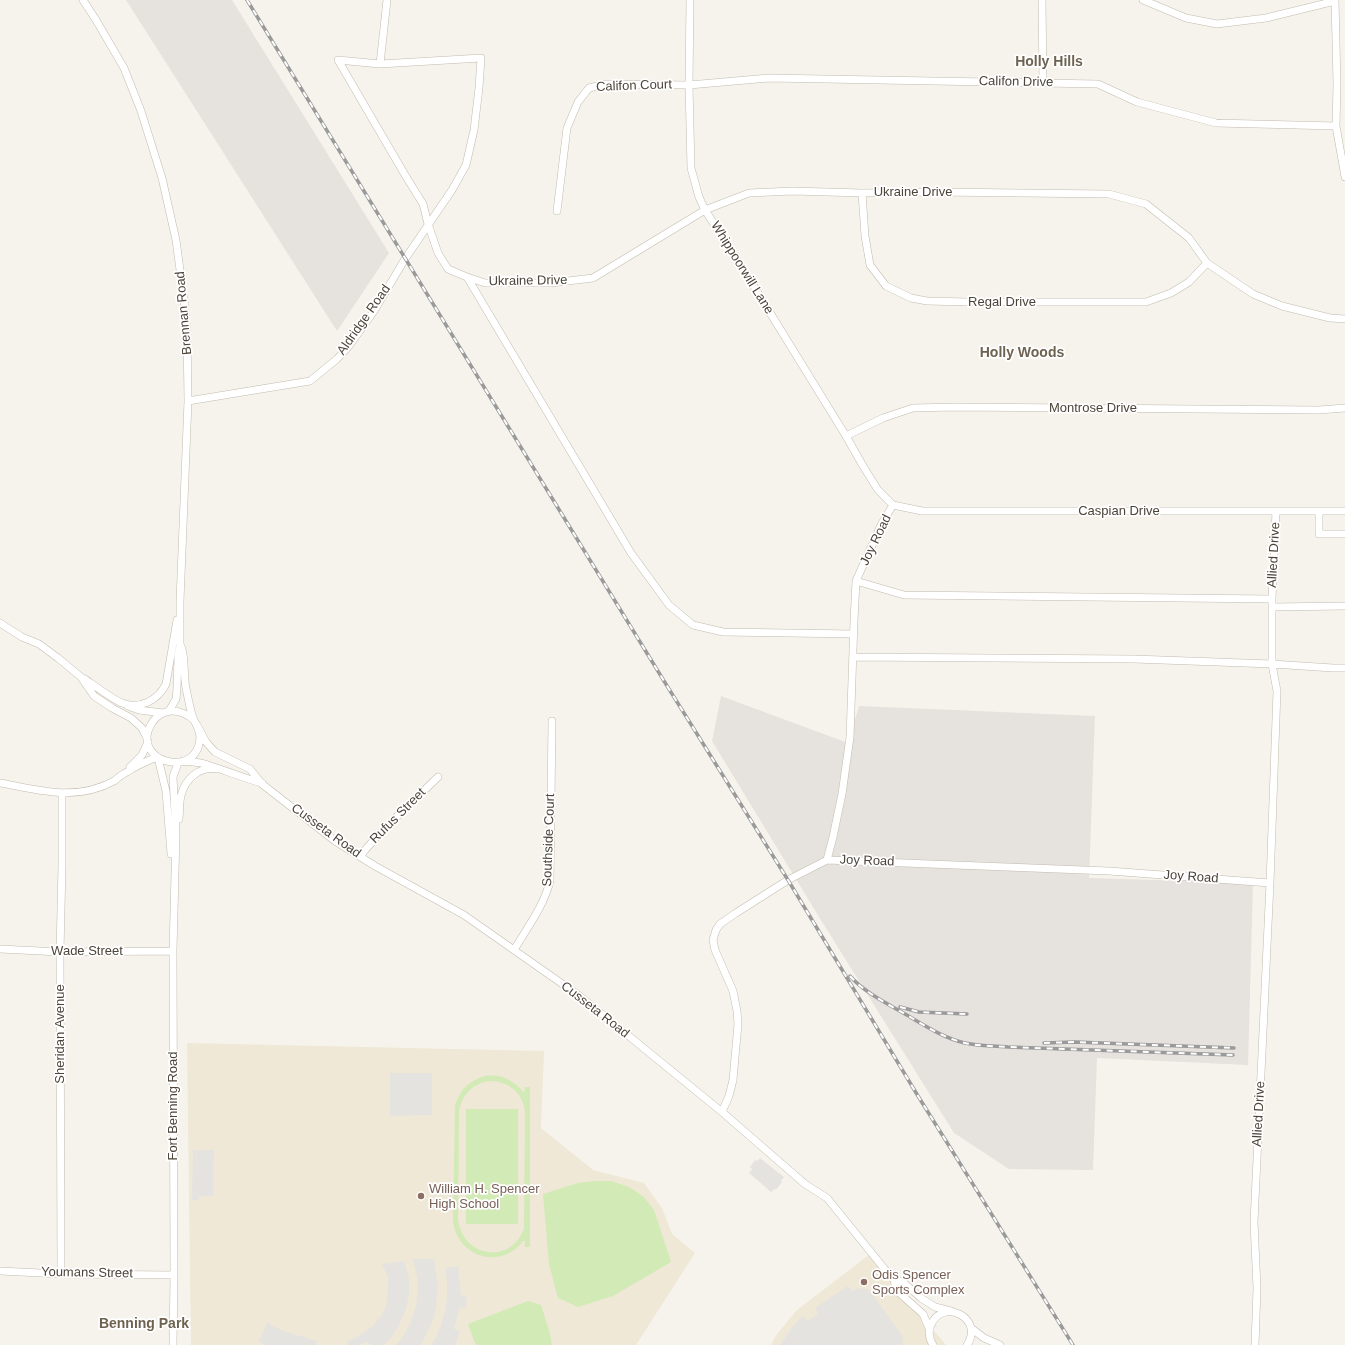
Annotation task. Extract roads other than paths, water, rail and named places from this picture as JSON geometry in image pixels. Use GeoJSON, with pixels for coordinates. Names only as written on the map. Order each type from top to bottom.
{"type":"FeatureCollection","features":[{"type":"Feature","properties":{"kind":"street","name":"Brennan Road"},"geometry":{"type":"LineString","coordinates":[[83,0],[124,68],[141,111],[162,178],[176,240],[184,300],[187,332],[188,401],[180,601],[180,645],[176,699],[166,712]]}},
{"type":"Feature","properties":{"kind":"street"},"geometry":{"type":"LineString","coordinates":[[380,64],[387,0]]}},
{"type":"Feature","properties":{"kind":"street","name":"Whippoorwill Lane"},"geometry":{"type":"LineString","coordinates":[[690,0],[689,85],[691,168],[699,197],[705,210],[748,277],[878,490],[893,505]]}},
{"type":"Feature","properties":{"kind":"street"},"geometry":{"type":"LineString","coordinates":[[1042,0],[1043,82]]}},
{"type":"Feature","properties":{"kind":"street"},"geometry":{"type":"LineString","coordinates":[[1143,0],[1186,18],[1217,24],[1266,18],[1335,0],[1337,84],[1336,126],[1345,178]]}},
{"type":"Feature","properties":{"kind":"street","name":"Aldridge Road"},"geometry":{"type":"LineString","coordinates":[[188,401],[310,381],[337,359],[358,334],[374,311],[405,259],[428,224],[440,209],[466,165],[474,130],[479,88],[480,58],[380,64]]}},
{"type":"Feature","properties":{"kind":"street","name":"Ukraine Drive"},"geometry":{"type":"LineString","coordinates":[[380,64],[338,60],[423,204],[438,253],[448,269],[485,283],[551,283],[593,278],[705,210],[749,193],[792,191],[862,193],[936,192],[1109,194],[1146,204],[1189,238],[1207,263],[1253,294],[1282,306],[1330,318],[1345,319]]}},
{"type":"Feature","properties":{"kind":"street","name":"Califon Drive"},"geometry":{"type":"LineString","coordinates":[[689,85],[769,78],[1098,84],[1138,102],[1216,123],[1336,126]]}},
{"type":"Feature","properties":{"kind":"street","name":"Califon Court"},"geometry":{"type":"LineString","coordinates":[[557,211],[567,128],[578,102],[589,88],[606,84],[689,85]]}},
{"type":"Feature","properties":{"kind":"street","name":"Regal Drive"},"geometry":{"type":"LineString","coordinates":[[862,193],[865,236],[870,265],[886,286],[911,298],[927,301],[956,302],[1146,302],[1171,293],[1189,282],[1207,263]]}},
{"type":"Feature","properties":{"kind":"street"},"geometry":{"type":"LineString","coordinates":[[467,277],[631,553],[669,605],[693,625],[723,632],[854,634]]}},
{"type":"Feature","properties":{"kind":"street","name":"Montrose Drive"},"geometry":{"type":"LineString","coordinates":[[846,436],[883,418],[913,408],[955,407],[1320,410],[1345,408]]}},
{"type":"Feature","properties":{"kind":"street","name":"Joy Road"},"geometry":{"type":"LineString","coordinates":[[827,860],[842,794],[850,737],[856,581],[882,523],[893,505]]}},
{"type":"Feature","properties":{"kind":"street","name":"Caspian Drive"},"geometry":{"type":"LineString","coordinates":[[893,505],[922,511],[1345,511]]}},
{"type":"Feature","properties":{"kind":"street","name":"Allied Drive"},"geometry":{"type":"LineString","coordinates":[[1272,599],[1276,511]]}},
{"type":"Feature","properties":{"kind":"street"},"geometry":{"type":"LineString","coordinates":[[1319,512],[1319,534],[1345,534]]}},
{"type":"Feature","properties":{"kind":"street"},"geometry":{"type":"LineString","coordinates":[[856,581],[904,595],[1272,599],[1272,664],[1277,691],[1270,883]]}},
{"type":"Feature","properties":{"kind":"street"},"geometry":{"type":"LineString","coordinates":[[122,703],[135,704],[150,702],[164,690],[168,679],[180,601]]}},
{"type":"Feature","properties":{"kind":"street"},"geometry":{"type":"LineString","coordinates":[[1272,607],[1345,606]]}},
{"type":"Feature","properties":{"kind":"street"},"geometry":{"type":"LineString","coordinates":[[0,623],[22,637],[39,644],[81,677],[122,703],[139,710],[183,712],[196,723],[199,731],[199,743],[193,754],[181,762],[164,761],[157,757],[153,752],[142,728],[131,718],[94,696],[81,677]]}},
{"type":"Feature","properties":{"kind":"street","name":"Brennan Road"},"geometry":{"type":"LineString","coordinates":[[180,645],[183,653],[185,687],[196,723]]}},
{"type":"Feature","properties":{"kind":"street"},"geometry":{"type":"LineString","coordinates":[[853,657],[1134,659],[1345,668]]}},
{"type":"Feature","properties":{"kind":"street"},"geometry":{"type":"LineString","coordinates":[[126,772],[142,755],[148,741],[150,726],[158,716],[166,712]]}},
{"type":"Feature","properties":{"kind":"street","name":"Southside Court"},"geometry":{"type":"LineString","coordinates":[[514,950],[541,905],[547,893],[550,881],[552,721]]}},
{"type":"Feature","properties":{"kind":"street","name":"Cusseta Road"},"geometry":{"type":"LineString","coordinates":[[196,723],[206,742],[215,752],[250,769],[262,784],[335,841],[360,857],[464,915],[581,997],[722,1112],[805,1184],[827,1198],[894,1279],[904,1283],[934,1307],[964,1316],[971,1328],[984,1338],[999,1344]]}},
{"type":"Feature","properties":{"kind":"street"},"geometry":{"type":"LineString","coordinates":[[0,783],[62,794],[76,793],[93,789],[114,780],[126,772],[157,757]]}},
{"type":"Feature","properties":{"kind":"street","name":"Fort Benning Road"},"geometry":{"type":"LineString","coordinates":[[157,757],[166,791],[172,858],[175,868]]}},
{"type":"Feature","properties":{"kind":"street","name":"Cusseta Road"},"geometry":{"type":"LineString","coordinates":[[181,762],[203,764],[262,784]]}},
{"type":"Feature","properties":{"kind":"street","name":"Fort Benning Road"},"geometry":{"type":"LineString","coordinates":[[172,1345],[174,1275],[173,951],[176,834],[173,777],[181,762]]}},
{"type":"Feature","properties":{"kind":"street"},"geometry":{"type":"LineString","coordinates":[[176,834],[179,825],[181,796],[188,780],[194,774],[205,769],[218,769]]}},
{"type":"Feature","properties":{"kind":"street","name":"Rufus Street"},"geometry":{"type":"LineString","coordinates":[[360,857],[382,831],[438,776]]}},
{"type":"Feature","properties":{"kind":"street","name":"Sheridan Avenue"},"geometry":{"type":"LineString","coordinates":[[61,1274],[60,952],[62,794]]}},
{"type":"Feature","properties":{"kind":"street","name":"Joy Road"},"geometry":{"type":"LineString","coordinates":[[722,1112],[729,1096],[733,1080],[738,1024],[733,991],[715,950],[713,940],[716,930],[720,924],[736,912],[788,880],[827,860],[1109,871],[1270,883]]}},
{"type":"Feature","properties":{"kind":"street","name":"Allied Drive"},"geometry":{"type":"LineString","coordinates":[[1255,1345],[1257,1288],[1254,1222],[1270,883]]}},
{"type":"Feature","properties":{"kind":"street","name":"Wade Street"},"geometry":{"type":"LineString","coordinates":[[0,949],[60,952],[173,951]]}},
{"type":"Feature","properties":{"kind":"street","name":"Youmans Street"},"geometry":{"type":"LineString","coordinates":[[0,1271],[61,1274],[174,1275]]}},
{"type":"Feature","properties":{"kind":"street","name":"Cusseta Road"},"geometry":{"type":"LineString","coordinates":[[894,1279],[896,1290],[923,1314],[929,1328],[929,1335],[933,1345]]}},
{"type":"Feature","properties":{"kind":"street"},"geometry":{"type":"LineString","coordinates":[[929,1328],[932,1321],[937,1316],[943,1312],[951,1311]]}},
{"type":"Feature","properties":{"kind":"street"},"geometry":{"type":"LineString","coordinates":[[967,1345],[971,1335],[971,1328]]}},
{"type":"Feature","properties":{"kind":"street"},"geometry":{"type":"LineString","coordinates":[[990,1345],[999,1344]]}},
{"type":"Feature","properties":{"kind":"railway"},"geometry":{"type":"LineString","coordinates":[[247,0],[664,681],[788,880],[918,1096],[1073,1345]]}},
{"type":"Feature","properties":{"kind":"railway"},"geometry":{"type":"LineString","coordinates":[[850,976],[869,992],[934,1031],[965,1043],[1008,1047],[1233,1055]]}},
{"type":"Feature","properties":{"kind":"railway"},"geometry":{"type":"LineString","coordinates":[[900,1007],[919,1012],[967,1014]]}},
{"type":"Feature","properties":{"kind":"railway"},"geometry":{"type":"LineString","coordinates":[[1044,1043],[1075,1042],[1234,1048]]}},
{"type":"Feature","properties":{"kind":"place","name":"William H. Spencer High School"},"geometry":{"type":"Point","coordinates":[421,1196]}},
{"type":"Feature","properties":{"kind":"place","name":"Odis Spencer Sports Complex"},"geometry":{"type":"Point","coordinates":[864,1282]}},
{"type":"Feature","properties":{"kind":"district","name":"Holly Hills"},"geometry":{"type":"Point","coordinates":[1049,62]}},
{"type":"Feature","properties":{"kind":"district","name":"Holly Woods"},"geometry":{"type":"Point","coordinates":[1022,353]}},
{"type":"Feature","properties":{"kind":"district","name":"Benning Park"},"geometry":{"type":"Point","coordinates":[144,1324]}}]}
